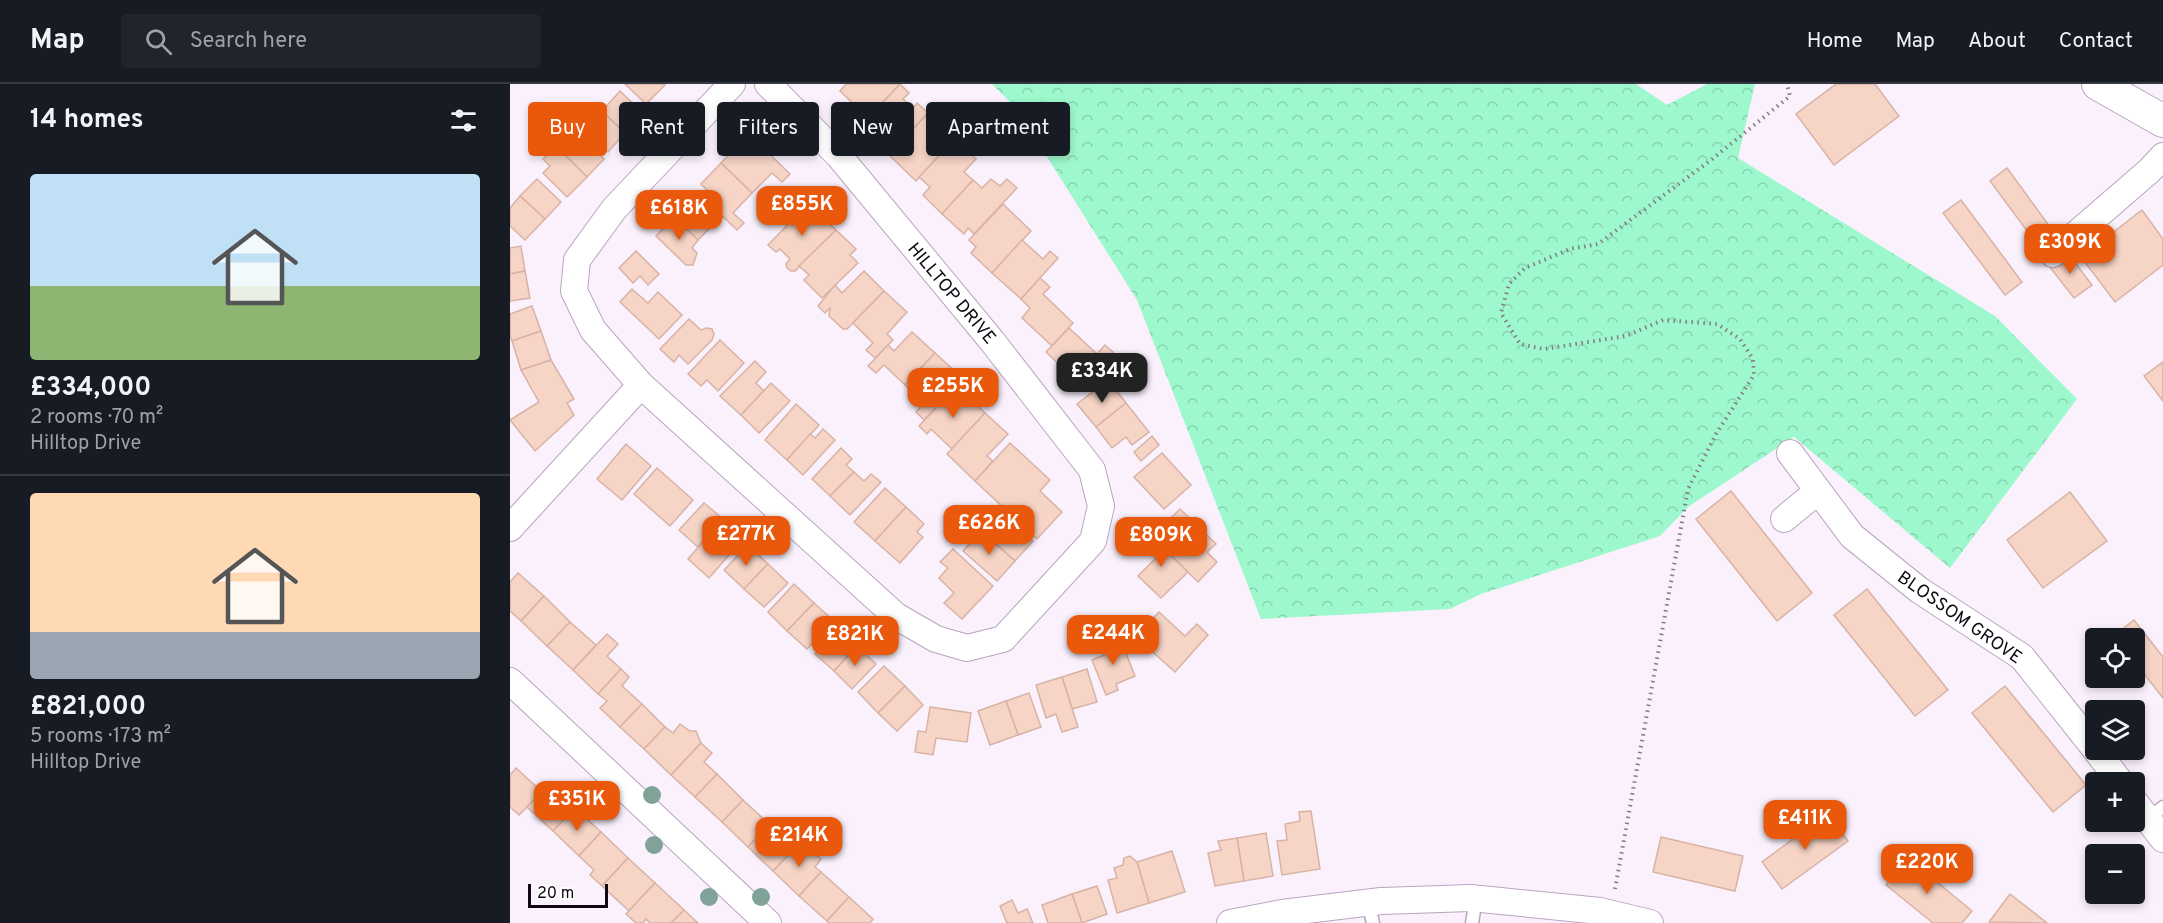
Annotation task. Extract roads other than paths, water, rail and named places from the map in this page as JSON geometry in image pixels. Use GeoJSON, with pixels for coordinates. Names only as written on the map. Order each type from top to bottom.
{"type":"FeatureCollection","features":[{"type":"Feature","properties":{"kind":"street","name":"HILLTOP DRIVE"},"geometry":{"type":"LineString","coordinates":[[732,84],[614,209],[577,260],[574,291],[593,330],[641,386],[896,615],[936,639],[968,648],[1003,639],[1093,541],[1101,506],[1092,470],[992,341],[839,156],[768,84]]}},
{"type":"Feature","properties":{"kind":"street"},"geometry":{"type":"LineString","coordinates":[[2098,84],[2163,121]]}},
{"type":"Feature","properties":{"kind":"street"},"geometry":{"type":"LineString","coordinates":[[2053,254],[2150,171],[2163,156]]}},
{"type":"Feature","properties":{"kind":"street"},"geometry":{"type":"LineString","coordinates":[[510,528],[641,386]]}},
{"type":"Feature","properties":{"kind":"street","name":"BLOSSOM GROVE"},"geometry":{"type":"LineString","coordinates":[[1790,453],[1852,536],[1918,590],[2022,657],[2085,736]]}},
{"type":"Feature","properties":{"kind":"street"},"geometry":{"type":"LineString","coordinates":[[1784,519],[1818,491]]}},
{"type":"Feature","properties":{"kind":"street"},"geometry":{"type":"LineString","coordinates":[[510,681],[768,923]]}},
{"type":"Feature","properties":{"kind":"street","name":"BLOSSOM GROVE"},"geometry":{"type":"LineString","coordinates":[[2104,760],[2113,772]]}},
{"type":"Feature","properties":{"kind":"street"},"geometry":{"type":"LineString","coordinates":[[1230,923],[1282,913],[1474,911],[1602,916],[1650,923]]}}]}
